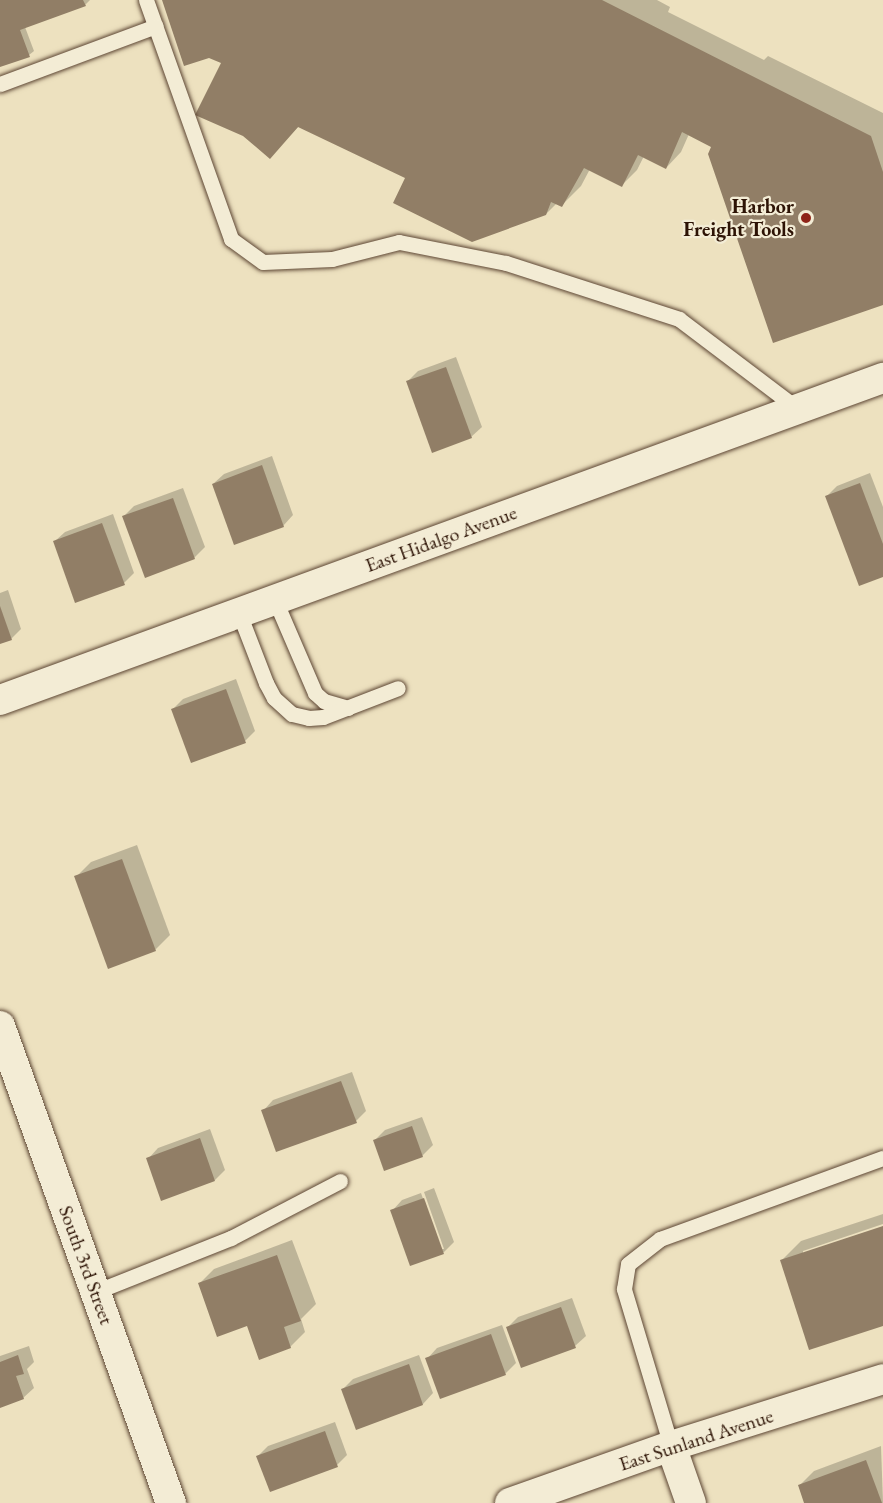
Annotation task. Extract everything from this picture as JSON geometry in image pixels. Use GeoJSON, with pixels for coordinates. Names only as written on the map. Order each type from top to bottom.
{"type":"FeatureCollection","features":[{"type":"Feature","properties":{"kind":"street","name":"East Hidalgo Avenue"},"geometry":{"type":"LineString","coordinates":[[0,700],[883,378]]}},
{"type":"Feature","properties":{"kind":"street","name":"South 3rd Street"},"geometry":{"type":"LineString","coordinates":[[0,1026],[171,1503]]}},
{"type":"Feature","properties":{"kind":"street","name":"East Sunland Avenue"},"geometry":{"type":"LineString","coordinates":[[510,1503],[671,1446],[883,1379]]}},
{"type":"Feature","properties":{"kind":"street"},"geometry":{"type":"LineString","coordinates":[[671,1446],[691,1503]]}},
{"type":"Feature","properties":{"kind":"lane"},"geometry":{"type":"LineString","coordinates":[[146,0],[231,239],[263,262],[332,259],[399,242],[506,263],[679,319],[798,409]]}},
{"type":"Feature","properties":{"kind":"lane"},"geometry":{"type":"LineString","coordinates":[[0,84],[156,26]]}},
{"type":"Feature","properties":{"kind":"lane"},"geometry":{"type":"LineString","coordinates":[[275,600],[315,693],[324,701],[348,708]]}},
{"type":"Feature","properties":{"kind":"lane"},"geometry":{"type":"LineString","coordinates":[[239,613],[266,683],[283,708],[291,714],[309,718],[323,717],[398,688]]}},
{"type":"Feature","properties":{"kind":"lane"},"geometry":{"type":"LineString","coordinates":[[671,1446],[624,1289],[628,1264],[660,1239],[883,1158]]}},
{"type":"Feature","properties":{"kind":"lane"},"geometry":{"type":"LineString","coordinates":[[95,1292],[231,1238],[340,1181]]}},
{"type":"Feature","properties":{"kind":"building"},"geometry":{"type":"Polygon","coordinates":[[[0,0],[83,0],[86,6],[20,30],[30,57],[0,67],[0,0]]]}},
{"type":"Feature","properties":{"kind":"building"},"geometry":{"type":"Polygon","coordinates":[[[162,0],[602,0],[871,136],[883,172],[883,305],[773,343],[708,154],[711,147],[682,132],[666,169],[638,155],[622,187],[584,168],[562,207],[551,202],[546,215],[472,242],[393,203],[405,178],[298,127],[270,159],[243,136],[195,115],[221,63],[209,58],[184,66],[162,0]]]}},
{"type":"Feature","properties":{"kind":"building"},"geometry":{"type":"Polygon","coordinates":[[[446,367],[472,438],[432,453],[406,381],[446,367]]]}},
{"type":"Feature","properties":{"kind":"building"},"geometry":{"type":"Polygon","coordinates":[[[262,465],[284,527],[234,545],[212,484],[262,465]]]}},
{"type":"Feature","properties":{"kind":"building"},"geometry":{"type":"Polygon","coordinates":[[[860,483],[883,544],[883,577],[859,586],[825,496],[860,483]]]}},
{"type":"Feature","properties":{"kind":"building"},"geometry":{"type":"Polygon","coordinates":[[[173,498],[195,559],[145,578],[122,516],[173,498]]]}},
{"type":"Feature","properties":{"kind":"building"},"geometry":{"type":"Polygon","coordinates":[[[102,523],[125,585],[75,603],[53,541],[102,523]]]}},
{"type":"Feature","properties":{"kind":"building"},"geometry":{"type":"Polygon","coordinates":[[[0,606],[12,640],[0,644],[0,606]]]}},
{"type":"Feature","properties":{"kind":"building"},"geometry":{"type":"Polygon","coordinates":[[[226,689],[246,743],[191,763],[171,709],[226,689]]]}},
{"type":"Feature","properties":{"kind":"building"},"geometry":{"type":"Polygon","coordinates":[[[122,859],[156,951],[108,969],[74,876],[122,859]]]}},
{"type":"Feature","properties":{"kind":"building"},"geometry":{"type":"Polygon","coordinates":[[[341,1081],[357,1123],[276,1152],[261,1110],[341,1081]]]}},
{"type":"Feature","properties":{"kind":"building"},"geometry":{"type":"Polygon","coordinates":[[[412,1126],[423,1157],[384,1171],[373,1140],[412,1126]]]}},
{"type":"Feature","properties":{"kind":"building"},"geometry":{"type":"Polygon","coordinates":[[[200,1138],[215,1181],[161,1201],[146,1158],[200,1138]]]}},
{"type":"Feature","properties":{"kind":"building"},"geometry":{"type":"Polygon","coordinates":[[[424,1198],[444,1254],[410,1266],[390,1210],[424,1198]]]}},
{"type":"Feature","properties":{"kind":"building"},"geometry":{"type":"Polygon","coordinates":[[[883,1226],[883,1326],[809,1350],[780,1260],[883,1226]]]}},
{"type":"Feature","properties":{"kind":"building"},"geometry":{"type":"Polygon","coordinates":[[[277,1255],[301,1321],[284,1327],[291,1348],[259,1360],[247,1326],[217,1337],[198,1283],[277,1255]]]}},
{"type":"Feature","properties":{"kind":"building"},"geometry":{"type":"Polygon","coordinates":[[[561,1307],[576,1348],[521,1368],[506,1327],[561,1307]]]}},
{"type":"Feature","properties":{"kind":"building"},"geometry":{"type":"Polygon","coordinates":[[[491,1334],[506,1375],[440,1399],[425,1358],[491,1334]]]}},
{"type":"Feature","properties":{"kind":"building"},"geometry":{"type":"Polygon","coordinates":[[[18,1355],[24,1374],[16,1376],[24,1399],[0,1408],[0,1362],[18,1355]]]}},
{"type":"Feature","properties":{"kind":"building"},"geometry":{"type":"Polygon","coordinates":[[[409,1364],[423,1405],[356,1430],[341,1389],[409,1364]]]}},
{"type":"Feature","properties":{"kind":"building"},"geometry":{"type":"Polygon","coordinates":[[[325,1431],[338,1467],[270,1492],[256,1456],[325,1431]]]}},
{"type":"Feature","properties":{"kind":"building"},"geometry":{"type":"Polygon","coordinates":[[[866,1460],[882,1503],[804,1503],[798,1485],[866,1460]]]}},
{"type":"Feature","properties":{"kind":"place","name":"Harbor Freight Tools"},"geometry":{"type":"Point","coordinates":[806,218]}}]}
